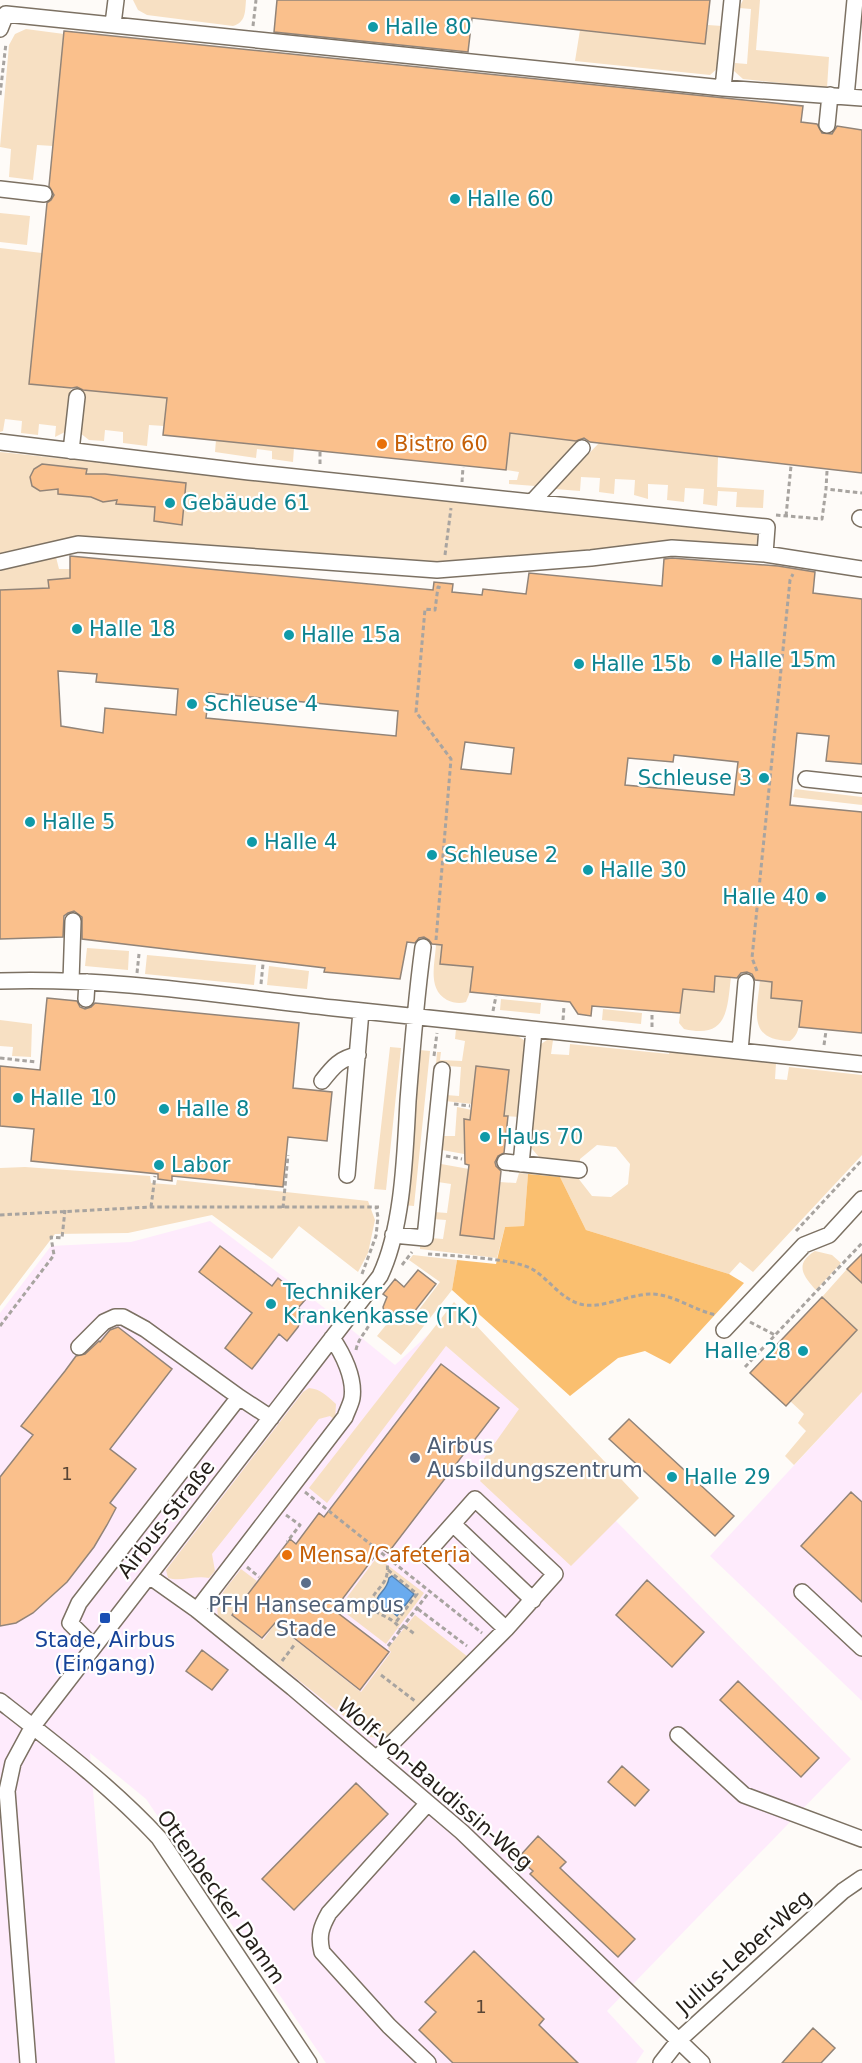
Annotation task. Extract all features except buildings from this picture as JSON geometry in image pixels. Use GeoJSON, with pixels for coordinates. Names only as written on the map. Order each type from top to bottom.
{"type":"FeatureCollection","features":[{"type":"Feature","properties":{"kind":"street"},"geometry":{"type":"LineString","coordinates":[[113,24],[116,0]]}},
{"type":"Feature","properties":{"kind":"street"},"geometry":{"type":"LineString","coordinates":[[723,88],[732,0]]}},
{"type":"Feature","properties":{"kind":"street"},"geometry":{"type":"LineString","coordinates":[[846,97],[855,0]]}},
{"type":"Feature","properties":{"kind":"street"},"geometry":{"type":"LineString","coordinates":[[0,29],[6,14],[723,88],[862,98]]}},
{"type":"Feature","properties":{"kind":"street"},"geometry":{"type":"LineString","coordinates":[[827,125],[830,96]]}},
{"type":"Feature","properties":{"kind":"street"},"geometry":{"type":"LineString","coordinates":[[0,189],[44,194]]}},
{"type":"Feature","properties":{"kind":"street"},"geometry":{"type":"LineString","coordinates":[[71,451],[77,397]]}},
{"type":"Feature","properties":{"kind":"street"},"geometry":{"type":"LineString","coordinates":[[0,442],[249,472],[767,527],[765,554]]}},
{"type":"Feature","properties":{"kind":"street"},"geometry":{"type":"LineString","coordinates":[[531,502],[582,448]]}},
{"type":"Feature","properties":{"kind":"street"},"geometry":{"type":"LineString","coordinates":[[0,562],[78,544],[437,570],[591,558],[672,548],[765,554],[788,565],[862,569]]}},
{"type":"Feature","properties":{"kind":"street"},"geometry":{"type":"LineString","coordinates":[[806,779],[862,785]]}},
{"type":"Feature","properties":{"kind":"street"},"geometry":{"type":"LineString","coordinates":[[71,981],[73,921]]}},
{"type":"Feature","properties":{"kind":"street","name":"Airbus-Straße"},"geometry":{"type":"LineString","coordinates":[[28,2063],[7,1791],[13,1764],[33,1726],[380,1276],[389,1256],[404,1172],[414,1017],[429,947]]}},
{"type":"Feature","properties":{"kind":"street"},"geometry":{"type":"LineString","coordinates":[[740,1052],[752,978]]}},
{"type":"Feature","properties":{"kind":"street"},"geometry":{"type":"LineString","coordinates":[[0,981],[44,980],[132,985],[862,1064]]}},
{"type":"Feature","properties":{"kind":"street"},"geometry":{"type":"LineString","coordinates":[[86,999],[87,982]]}},
{"type":"Feature","properties":{"kind":"street"},"geometry":{"type":"LineString","coordinates":[[347,1175],[361,1011]]}},
{"type":"Feature","properties":{"kind":"street"},"geometry":{"type":"LineString","coordinates":[[521,1164],[534,1030]]}},
{"type":"Feature","properties":{"kind":"street"},"geometry":{"type":"LineString","coordinates":[[322,1081],[333,1066],[345,1057],[357,1055]]}},
{"type":"Feature","properties":{"kind":"street"},"geometry":{"type":"LineString","coordinates":[[393,1235],[425,1238],[442,1070]]}},
{"type":"Feature","properties":{"kind":"street"},"geometry":{"type":"LineString","coordinates":[[505,1162],[579,1170]]}},
{"type":"Feature","properties":{"kind":"street"},"geometry":{"type":"LineString","coordinates":[[724,1330],[804,1245],[829,1235],[862,1199]]}},
{"type":"Feature","properties":{"kind":"street"},"geometry":{"type":"LineString","coordinates":[[79,1347],[104,1322],[115,1317],[123,1317],[145,1329],[271,1418]]}},
{"type":"Feature","properties":{"kind":"street"},"geometry":{"type":"LineString","coordinates":[[197,1610],[345,1417],[352,1397],[350,1376],[342,1352],[332,1338]]}},
{"type":"Feature","properties":{"kind":"street"},"geometry":{"type":"LineString","coordinates":[[94,1647],[70,1623],[79,1604],[239,1396]]}},
{"type":"Feature","properties":{"kind":"street"},"geometry":{"type":"LineString","coordinates":[[376,1759],[506,1629],[555,1574],[475,1499],[426,1554],[506,1629]]}},
{"type":"Feature","properties":{"kind":"street"},"geometry":{"type":"LineString","coordinates":[[453,1524],[533,1600]]}},
{"type":"Feature","properties":{"kind":"street","name":"Wolf-von-Baudissin-Weg"},"geometry":{"type":"LineString","coordinates":[[149,1576],[197,1610],[462,1832],[702,2063]]}},
{"type":"Feature","properties":{"kind":"street"},"geometry":{"type":"LineString","coordinates":[[802,1592],[862,1648]]}},
{"type":"Feature","properties":{"kind":"street","name":"Ottenbecker Damm"},"geometry":{"type":"LineString","coordinates":[[0,1701],[137,1814],[159,1838],[309,2063]]}},
{"type":"Feature","properties":{"kind":"street"},"geometry":{"type":"LineString","coordinates":[[678,1736],[744,1795],[862,1839]]}},
{"type":"Feature","properties":{"kind":"street"},"geometry":{"type":"LineString","coordinates":[[428,1803],[329,1912],[320,1928],[319,1941],[322,1952],[389,2026],[428,2063]]}},
{"type":"Feature","properties":{"kind":"street","name":"Julius-Leber-Weg"},"geometry":{"type":"LineString","coordinates":[[661,2063],[679,2040],[843,1891],[862,1878]]}},
{"type":"Feature","properties":{"kind":"path"},"geometry":{"type":"LineString","coordinates":[[320,452],[320,469]]}},
{"type":"Feature","properties":{"kind":"path"},"geometry":{"type":"LineString","coordinates":[[786,516],[791,466]]}},
{"type":"Feature","properties":{"kind":"path"},"geometry":{"type":"LineString","coordinates":[[462,483],[464,467]]}},
{"type":"Feature","properties":{"kind":"path"},"geometry":{"type":"LineString","coordinates":[[827,471],[826,489],[862,493]]}},
{"type":"Feature","properties":{"kind":"path"},"geometry":{"type":"LineString","coordinates":[[444,563],[451,507]]}},
{"type":"Feature","properties":{"kind":"path"},"geometry":{"type":"LineString","coordinates":[[752,978],[752,958],[790,580],[788,565]]}},
{"type":"Feature","properties":{"kind":"path"},"geometry":{"type":"LineString","coordinates":[[429,947],[451,759],[416,712],[426,609],[435,610],[438,587],[441,588]]}},
{"type":"Feature","properties":{"kind":"path"},"geometry":{"type":"LineString","coordinates":[[137,977],[139,954]]}},
{"type":"Feature","properties":{"kind":"path"},"geometry":{"type":"LineString","coordinates":[[260,989],[263,964]]}},
{"type":"Feature","properties":{"kind":"path"},"geometry":{"type":"LineString","coordinates":[[493,1016],[496,996]]}},
{"type":"Feature","properties":{"kind":"path"},"geometry":{"type":"LineString","coordinates":[[563,1022],[564,1006]]}},
{"type":"Feature","properties":{"kind":"path"},"geometry":{"type":"LineString","coordinates":[[652,1012],[652,1032]]}},
{"type":"Feature","properties":{"kind":"path"},"geometry":{"type":"LineString","coordinates":[[824,1050],[826,1031]]}},
{"type":"Feature","properties":{"kind":"path"},"geometry":{"type":"LineString","coordinates":[[0,1058],[36,1062]]}},
{"type":"Feature","properties":{"kind":"path"},"geometry":{"type":"LineString","coordinates":[[283,1208],[288,1155]]}},
{"type":"Feature","properties":{"kind":"path"},"geometry":{"type":"LineString","coordinates":[[793,1234],[862,1160]]}},
{"type":"Feature","properties":{"kind":"path"},"geometry":{"type":"LineString","coordinates":[[152,1207],[154,1176]]}},
{"type":"Feature","properties":{"kind":"path"},"geometry":{"type":"LineString","coordinates":[[0,1215],[152,1207],[380,1207]]}},
{"type":"Feature","properties":{"kind":"path"},"geometry":{"type":"LineString","coordinates":[[0,1326],[54,1255],[51,1238],[62,1238],[65,1210]]}},
{"type":"Feature","properties":{"kind":"path"},"geometry":{"type":"LineString","coordinates":[[745,1367],[862,1243]]}},
{"type":"Feature","properties":{"kind":"path"},"geometry":{"type":"LineString","coordinates":[[398,1270],[412,1252]]}},
{"type":"Feature","properties":{"kind":"path"},"geometry":{"type":"LineString","coordinates":[[423,1253],[518,1264],[540,1275],[578,1304],[597,1306],[615,1300],[654,1294],[717,1316],[724,1308]]}},
{"type":"Feature","properties":{"kind":"path"},"geometry":{"type":"LineString","coordinates":[[301,1489],[489,1639]]}},
{"type":"Feature","properties":{"kind":"path"},"geometry":{"type":"LineString","coordinates":[[285,1510],[282,1512],[300,1525],[286,1542]]}},
{"type":"Feature","properties":{"kind":"path"},"geometry":{"type":"LineString","coordinates":[[387,1557],[385,1581],[370,1599],[370,1606],[374,1611],[389,1617],[402,1628],[416,1635]]}},
{"type":"Feature","properties":{"kind":"path"},"geometry":{"type":"LineString","coordinates":[[243,1564],[259,1577]]}},
{"type":"Feature","properties":{"kind":"path"},"geometry":{"type":"LineString","coordinates":[[387,1570],[417,1594],[396,1622]]}},
{"type":"Feature","properties":{"kind":"path"},"geometry":{"type":"LineString","coordinates":[[388,1646],[430,1591]]}},
{"type":"Feature","properties":{"kind":"path"},"geometry":{"type":"LineString","coordinates":[[418,1609],[467,1647]]}},
{"type":"Feature","properties":{"kind":"path"},"geometry":{"type":"LineString","coordinates":[[278,1667],[295,1644]]}},
{"type":"Feature","properties":{"kind":"shaded area"},"geometry":{"type":"Polygon","coordinates":[[[133,0],[246,0],[243,19],[233,26],[147,15],[138,10],[133,0]]]}},
{"type":"Feature","properties":{"kind":"shaded area"},"geometry":{"type":"Polygon","coordinates":[[[743,0],[760,0],[756,50],[829,57],[827,88],[743,79],[734,71],[735,63],[747,64],[751,9],[739,8],[743,0]]]}},
{"type":"Feature","properties":{"kind":"shaded area"},"geometry":{"type":"Polygon","coordinates":[[[708,25],[722,26],[718,68],[710,75],[575,61],[580,30],[705,44],[708,25]]]}},
{"type":"Feature","properties":{"kind":"shaded area"},"geometry":{"type":"Polygon","coordinates":[[[26,29],[64,34],[53,146],[37,145],[33,180],[9,177],[11,149],[0,147],[9,45],[15,34],[26,29]]]}},
{"type":"Feature","properties":{"kind":"shaded area"},"geometry":{"type":"Polygon","coordinates":[[[0,213],[30,216],[27,245],[0,242],[0,213]]]}},
{"type":"Feature","properties":{"kind":"shaded area"},"geometry":{"type":"Polygon","coordinates":[[[0,248],[42,253],[29,384],[71,388],[67,431],[55,437],[56,426],[39,424],[38,435],[21,433],[22,421],[5,419],[3,431],[0,432],[0,248]]]}},
{"type":"Feature","properties":{"kind":"shaded area"},"geometry":{"type":"Polygon","coordinates":[[[83,390],[167,398],[164,426],[149,425],[147,446],[123,443],[123,432],[105,430],[104,441],[89,440],[80,433],[83,390]]]}},
{"type":"Feature","properties":{"kind":"shaded area"},"geometry":{"type":"Polygon","coordinates":[[[510,433],[580,441],[535,486],[509,484],[509,480],[517,480],[519,472],[506,470],[510,433]]]}},
{"type":"Feature","properties":{"kind":"shaded area"},"geometry":{"type":"Polygon","coordinates":[[[216,440],[294,448],[293,462],[272,459],[272,451],[257,449],[256,458],[215,452],[216,440]]]}},
{"type":"Feature","properties":{"kind":"shaded area"},"geometry":{"type":"Polygon","coordinates":[[[599,443],[718,457],[717,487],[764,490],[763,508],[736,507],[737,492],[718,491],[717,506],[703,504],[704,489],[685,488],[684,502],[667,500],[668,485],[648,484],[648,499],[634,495],[635,480],[615,479],[614,494],[599,492],[600,478],[581,477],[580,491],[555,489],[599,443]]]}},
{"type":"Feature","properties":{"kind":"shaded area"},"geometry":{"type":"Polygon","coordinates":[[[0,452],[758,532],[756,548],[673,541],[447,564],[75,537],[0,555],[0,452]]]}},
{"type":"Feature","properties":{"kind":"shaded area"},"geometry":{"type":"Polygon","coordinates":[[[56,557],[59,569],[70,569],[70,578],[48,580],[49,588],[0,590],[0,571],[56,557]]]}},
{"type":"Feature","properties":{"kind":"shaded area"},"geometry":{"type":"Polygon","coordinates":[[[795,789],[862,797],[862,805],[793,797],[795,789]]]}},
{"type":"Feature","properties":{"kind":"shaded area"},"geometry":{"type":"Polygon","coordinates":[[[436,945],[442,945],[440,964],[473,967],[470,992],[466,1002],[449,1001],[437,989],[434,983],[436,945]]]}},
{"type":"Feature","properties":{"kind":"shaded area"},"geometry":{"type":"Polygon","coordinates":[[[87,948],[129,951],[128,970],[85,966],[87,948]]]}},
{"type":"Feature","properties":{"kind":"shaded area"},"geometry":{"type":"Polygon","coordinates":[[[147,955],[256,965],[254,985],[145,974],[147,955]]]}},
{"type":"Feature","properties":{"kind":"shaded area"},"geometry":{"type":"Polygon","coordinates":[[[269,966],[309,971],[307,989],[267,985],[269,966]]]}},
{"type":"Feature","properties":{"kind":"shaded area"},"geometry":{"type":"Polygon","coordinates":[[[715,976],[731,977],[726,1011],[722,1019],[717,1026],[709,1030],[684,1029],[679,1023],[683,989],[714,991],[715,976]]]}},
{"type":"Feature","properties":{"kind":"shaded area"},"geometry":{"type":"Polygon","coordinates":[[[760,980],[772,982],[802,1001],[799,1028],[790,1041],[767,1036],[761,1030],[757,1013],[760,980]]]}},
{"type":"Feature","properties":{"kind":"shaded area"},"geometry":{"type":"Polygon","coordinates":[[[501,999],[541,1003],[540,1014],[500,1010],[501,999]]]}},
{"type":"Feature","properties":{"kind":"shaded area"},"geometry":{"type":"Polygon","coordinates":[[[603,1009],[642,1013],[641,1024],[602,1020],[603,1009]]]}},
{"type":"Feature","properties":{"kind":"shaded area"},"geometry":{"type":"Polygon","coordinates":[[[0,1020],[32,1024],[31,1057],[12,1056],[13,1047],[0,1046],[0,1020]]]}},
{"type":"Feature","properties":{"kind":"shaded area"},"geometry":{"type":"Polygon","coordinates":[[[456,1029],[518,1036],[525,1041],[520,1117],[504,1116],[509,1070],[476,1067],[472,1104],[445,1101],[446,1095],[459,1096],[461,1067],[436,1065],[437,1052],[441,1052],[440,1060],[462,1061],[465,1041],[455,1039],[456,1029]]]}},
{"type":"Feature","properties":{"kind":"shaded area"},"geometry":{"type":"Polygon","coordinates":[[[547,1040],[553,1040],[551,1054],[569,1055],[570,1044],[669,1054],[670,1051],[776,1063],[775,1079],[787,1080],[789,1067],[862,1075],[862,1155],[753,1272],[740,1262],[729,1274],[586,1230],[560,1177],[578,1178],[592,1196],[611,1197],[628,1184],[630,1164],[616,1147],[597,1145],[580,1159],[580,1162],[539,1157],[527,1143],[538,1050],[547,1040]]]}},
{"type":"Feature","properties":{"kind":"shaded area"},"geometry":{"type":"Polygon","coordinates":[[[390,1047],[401,1048],[386,1190],[374,1189],[390,1047]]]}},
{"type":"Feature","properties":{"kind":"shaded area"},"geometry":{"type":"Polygon","coordinates":[[[419,1050],[430,1051],[414,1206],[403,1205],[419,1050]]]}},
{"type":"Feature","properties":{"kind":"shaded area"},"geometry":{"type":"Polygon","coordinates":[[[457,1107],[472,1110],[470,1120],[464,1119],[464,1154],[442,1150],[442,1136],[455,1136],[457,1107]]]}},
{"type":"Feature","properties":{"kind":"shaded area"},"geometry":{"type":"Polygon","coordinates":[[[441,1164],[469,1169],[461,1235],[494,1238],[500,1182],[516,1183],[519,1173],[528,1174],[524,1226],[505,1227],[497,1258],[420,1249],[420,1242],[431,1238],[443,1239],[446,1220],[433,1219],[434,1212],[447,1213],[451,1184],[438,1182],[441,1164]]]}},
{"type":"Feature","properties":{"kind":"shaded area"},"geometry":{"type":"Polygon","coordinates":[[[25,1167],[150,1176],[151,1183],[176,1185],[177,1180],[368,1201],[375,1220],[368,1253],[358,1272],[299,1226],[272,1259],[212,1215],[128,1233],[55,1234],[0,1306],[0,1168],[25,1167]]]}},
{"type":"Feature","properties":{"kind":"shaded area"},"geometry":{"type":"Polygon","coordinates":[[[528,1174],[560,1177],[586,1230],[729,1274],[744,1283],[670,1364],[645,1351],[618,1358],[570,1396],[452,1290],[457,1260],[496,1264],[505,1227],[524,1226],[528,1174]]]}},
{"type":"Feature","properties":{"kind":"shaded area"},"geometry":{"type":"Polygon","coordinates":[[[210,1221],[395,1365],[430,1333],[446,1346],[520,1409],[616,1521],[851,1759],[607,2011],[644,2051],[636,2063],[326,2063],[146,1799],[90,1753],[115,2063],[0,2063],[0,1313],[51,1246],[131,1242],[210,1221]]]}},
{"type":"Feature","properties":{"kind":"shaded area"},"geometry":{"type":"Polygon","coordinates":[[[815,1251],[832,1255],[841,1263],[816,1290],[807,1280],[803,1270],[804,1261],[815,1251]]]}},
{"type":"Feature","properties":{"kind":"shaded area"},"geometry":{"type":"Polygon","coordinates":[[[413,1255],[457,1260],[452,1290],[401,1355],[377,1336],[395,1314],[408,1324],[440,1282],[409,1260],[413,1255]]]}},
{"type":"Feature","properties":{"kind":"shaded area"},"geometry":{"type":"Polygon","coordinates":[[[847,1269],[862,1283],[862,1392],[794,1465],[785,1456],[806,1431],[798,1423],[804,1414],[790,1401],[857,1330],[822,1297],[847,1269]]]}},
{"type":"Feature","properties":{"kind":"shaded area"},"geometry":{"type":"Polygon","coordinates":[[[454,1302],[639,1498],[571,1566],[480,1481],[486,1472],[480,1464],[519,1409],[446,1346],[327,1503],[309,1488],[454,1302]]]}},
{"type":"Feature","properties":{"kind":"shaded area"},"geometry":{"type":"Polygon","coordinates":[[[309,1388],[320,1391],[336,1404],[335,1420],[330,1416],[319,1419],[212,1554],[215,1571],[209,1578],[168,1578],[166,1570],[303,1392],[309,1388]]]}},
{"type":"Feature","properties":{"kind":"shaded area"},"geometry":{"type":"Polygon","coordinates":[[[862,1392],[862,1701],[710,1556],[862,1392]]]}},
{"type":"Feature","properties":{"kind":"shaded area"},"geometry":{"type":"Polygon","coordinates":[[[377,1557],[424,1593],[386,1644],[339,1608],[377,1557]]]}},
{"type":"Feature","properties":{"kind":"shaded area"},"geometry":{"type":"Polygon","coordinates":[[[241,1569],[257,1581],[231,1615],[263,1640],[275,1624],[361,1692],[391,1652],[388,1648],[415,1615],[468,1657],[392,1735],[370,1737],[218,1616],[217,1609],[221,1596],[241,1569]]]}},
{"type":"Feature","properties":{"kind":"water"},"geometry":{"type":"Polygon","coordinates":[[[392,1576],[414,1594],[397,1616],[390,1610],[377,1607],[376,1604],[376,1600],[392,1576]]]}},
{"type":"Feature","properties":{"kind":"place","name":"Halle 80"},"geometry":{"type":"Point","coordinates":[373,27]}},
{"type":"Feature","properties":{"kind":"place","name":"Halle 60"},"geometry":{"type":"Point","coordinates":[455,199]}},
{"type":"Feature","properties":{"kind":"place","name":"Bistro 60"},"geometry":{"type":"Point","coordinates":[382,444]}},
{"type":"Feature","properties":{"kind":"place","name":"Gebäude 61"},"geometry":{"type":"Point","coordinates":[170,503]}},
{"type":"Feature","properties":{"kind":"place","name":"Halle 18"},"geometry":{"type":"Point","coordinates":[77,629]}},
{"type":"Feature","properties":{"kind":"place","name":"Halle 15a"},"geometry":{"type":"Point","coordinates":[289,635]}},
{"type":"Feature","properties":{"kind":"place","name":"Halle 15m"},"geometry":{"type":"Point","coordinates":[717,660]}},
{"type":"Feature","properties":{"kind":"place","name":"Halle 15b"},"geometry":{"type":"Point","coordinates":[579,664]}},
{"type":"Feature","properties":{"kind":"place","name":"Schleuse 4"},"geometry":{"type":"Point","coordinates":[192,704]}},
{"type":"Feature","properties":{"kind":"place","name":"Schleuse 3"},"geometry":{"type":"Point","coordinates":[764,778]}},
{"type":"Feature","properties":{"kind":"place","name":"Halle 5"},"geometry":{"type":"Point","coordinates":[30,822]}},
{"type":"Feature","properties":{"kind":"place","name":"Halle 4"},"geometry":{"type":"Point","coordinates":[252,842]}},
{"type":"Feature","properties":{"kind":"place","name":"Schleuse 2"},"geometry":{"type":"Point","coordinates":[432,855]}},
{"type":"Feature","properties":{"kind":"place","name":"Halle 30"},"geometry":{"type":"Point","coordinates":[588,870]}},
{"type":"Feature","properties":{"kind":"place","name":"Halle 40"},"geometry":{"type":"Point","coordinates":[821,897]}},
{"type":"Feature","properties":{"kind":"place","name":"Halle 10"},"geometry":{"type":"Point","coordinates":[18,1098]}},
{"type":"Feature","properties":{"kind":"place","name":"Halle 8"},"geometry":{"type":"Point","coordinates":[164,1109]}},
{"type":"Feature","properties":{"kind":"place","name":"Haus 70"},"geometry":{"type":"Point","coordinates":[485,1137]}},
{"type":"Feature","properties":{"kind":"place","name":"Labor"},"geometry":{"type":"Point","coordinates":[159,1165]}},
{"type":"Feature","properties":{"kind":"place","name":"Techniker Krankenkasse (TK)"},"geometry":{"type":"Point","coordinates":[271,1304]}},
{"type":"Feature","properties":{"kind":"place","name":"Halle 28"},"geometry":{"type":"Point","coordinates":[803,1351]}},
{"type":"Feature","properties":{"kind":"place","name":"Airbus Ausbildungszentrum"},"geometry":{"type":"Point","coordinates":[415,1458]}},
{"type":"Feature","properties":{"kind":"place","name":"Halle 29"},"geometry":{"type":"Point","coordinates":[672,1477]}},
{"type":"Feature","properties":{"kind":"place","name":"Mensa/Cafeteria"},"geometry":{"type":"Point","coordinates":[287,1555]}},
{"type":"Feature","properties":{"kind":"place","name":"PFH Hansecampus Stade"},"geometry":{"type":"Point","coordinates":[306,1583]}},
{"type":"Feature","properties":{"kind":"place","name":"Stade, Airbus (Eingang)"},"geometry":{"type":"Point","coordinates":[105,1618]}}]}
